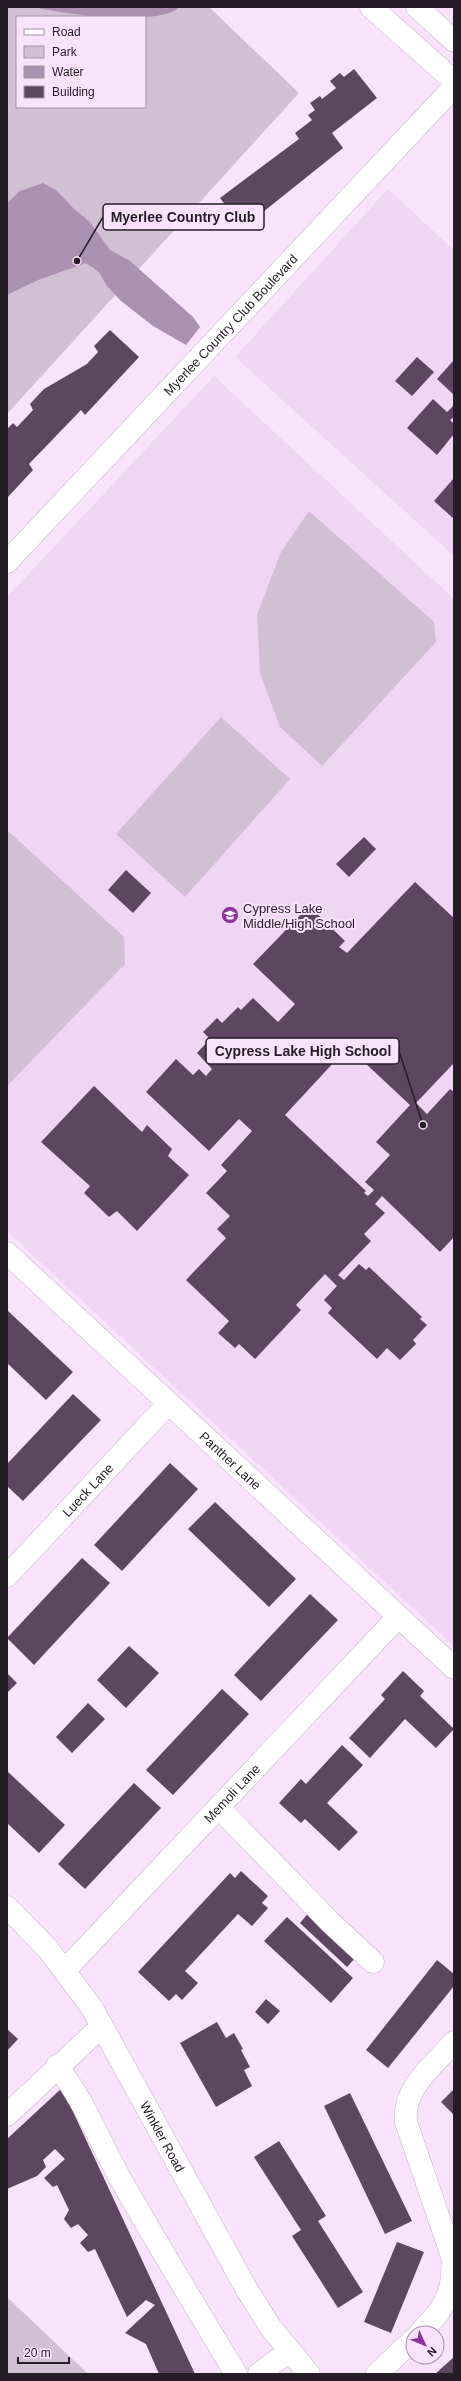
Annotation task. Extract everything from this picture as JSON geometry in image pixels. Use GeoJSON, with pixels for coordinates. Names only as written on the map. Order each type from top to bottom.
{"type":"FeatureCollection","features":[{"type":"Feature","properties":{"kind":"street"},"geometry":{"type":"LineString","coordinates":[[371,7],[454,81]]}},
{"type":"Feature","properties":{"kind":"street"},"geometry":{"type":"LineString","coordinates":[[417,7],[454,41]]}},
{"type":"Feature","properties":{"kind":"street","name":"Myerlee Country Club Boulevard"},"geometry":{"type":"LineString","coordinates":[[7,562],[454,87]]}},
{"type":"Feature","properties":{"kind":"street","name":"Panther Lane"},"geometry":{"type":"LineString","coordinates":[[7,1254],[454,1668]]}},
{"type":"Feature","properties":{"kind":"street","name":"Lueck Lane"},"geometry":{"type":"LineString","coordinates":[[7,1576],[168,1404]]}},
{"type":"Feature","properties":{"kind":"street","name":"Memoli Lane"},"geometry":{"type":"LineString","coordinates":[[65,1970],[398,1617]]}},
{"type":"Feature","properties":{"kind":"street"},"geometry":{"type":"LineString","coordinates":[[219,1808],[330,1922],[373,1962]]}},
{"type":"Feature","properties":{"kind":"street","name":"Winkler Road"},"geometry":{"type":"LineString","coordinates":[[7,1907],[34,1934],[65,1970],[102,2026],[246,2290],[289,2351],[309,2374]]}},
{"type":"Feature","properties":{"kind":"street"},"geometry":{"type":"LineString","coordinates":[[7,2115],[57,2066],[102,2026]]}},
{"type":"Feature","properties":{"kind":"street"},"geometry":{"type":"LineString","coordinates":[[427,2325],[439,2312],[446,2299],[452,2279],[453,2259],[406,2122],[404,2109],[407,2098],[414,2088],[454,2042]]}},
{"type":"Feature","properties":{"kind":"street"},"geometry":{"type":"LineString","coordinates":[[57,2066],[90,2116],[118,2175],[236,2374]]}},
{"type":"Feature","properties":{"kind":"street"},"geometry":{"type":"LineString","coordinates":[[378,2374],[405,2348]]}},
{"type":"Feature","properties":{"kind":"street"},"geometry":{"type":"LineString","coordinates":[[259,2374],[289,2351]]}},
{"type":"Feature","properties":{"kind":"shaded area"},"geometry":{"type":"Polygon","coordinates":[[[388,189],[454,250],[454,556],[235,357],[388,189]]]}},
{"type":"Feature","properties":{"kind":"shaded area","name":"Cypress Lake Middle/High School"},"geometry":{"type":"Polygon","coordinates":[[[214,376],[454,599],[454,1646],[7,1231],[7,597],[214,376]]]}},
{"type":"Feature","properties":{"kind":"green space"},"geometry":{"type":"Polygon","coordinates":[[[7,7],[209,7],[299,93],[7,414],[7,7]]]}},
{"type":"Feature","properties":{"kind":"green space"},"geometry":{"type":"Polygon","coordinates":[[[309,511],[434,622],[436,642],[322,766],[280,727],[260,673],[257,615],[281,552],[309,511]]]}},
{"type":"Feature","properties":{"kind":"green space"},"geometry":{"type":"Polygon","coordinates":[[[221,717],[290,779],[185,897],[116,834],[221,717]]]}},
{"type":"Feature","properties":{"kind":"green space"},"geometry":{"type":"Polygon","coordinates":[[[7,830],[124,937],[125,964],[7,1086],[7,830]]]}},
{"type":"Feature","properties":{"kind":"green space"},"geometry":{"type":"Polygon","coordinates":[[[7,2297],[88,2374],[7,2374],[7,2297]]]}},
{"type":"Feature","properties":{"kind":"water"},"geometry":{"type":"Polygon","coordinates":[[[34,7],[179,7],[169,13],[146,17],[98,16],[34,7]]]}},
{"type":"Feature","properties":{"kind":"water"},"geometry":{"type":"Polygon","coordinates":[[[43,183],[56,190],[74,209],[89,221],[110,250],[130,261],[193,317],[200,327],[186,345],[153,326],[121,301],[107,286],[99,272],[86,263],[38,280],[7,295],[7,203],[20,191],[43,183]]]}},
{"type":"Feature","properties":{"kind":"building"},"geometry":{"type":"Polygon","coordinates":[[[354,69],[377,98],[332,133],[343,148],[243,228],[220,198],[299,139],[295,133],[312,120],[308,115],[315,110],[310,103],[320,96],[322,99],[336,88],[330,81],[340,73],[344,77],[354,69]]]}},
{"type":"Feature","properties":{"kind":"building"},"geometry":{"type":"Polygon","coordinates":[[[110,330],[139,357],[85,415],[81,410],[29,464],[33,470],[7,498],[7,429],[13,423],[17,427],[33,410],[30,404],[44,389],[87,364],[98,352],[94,346],[110,330]]]}},
{"type":"Feature","properties":{"kind":"building"},"geometry":{"type":"Polygon","coordinates":[[[417,357],[434,372],[412,396],[395,381],[417,357]]]}},
{"type":"Feature","properties":{"kind":"building"},"geometry":{"type":"Polygon","coordinates":[[[454,360],[454,395],[437,379],[454,360]]]}},
{"type":"Feature","properties":{"kind":"building"},"geometry":{"type":"Polygon","coordinates":[[[433,399],[447,412],[454,405],[454,417],[450,420],[454,424],[454,434],[437,455],[407,428],[433,399]]]}},
{"type":"Feature","properties":{"kind":"building"},"geometry":{"type":"Polygon","coordinates":[[[454,478],[454,519],[434,501],[454,478]]]}},
{"type":"Feature","properties":{"kind":"building"},"geometry":{"type":"Polygon","coordinates":[[[364,837],[376,849],[349,877],[336,864],[364,837]]]}},
{"type":"Feature","properties":{"kind":"building"},"geometry":{"type":"Polygon","coordinates":[[[126,870],[151,893],[133,913],[108,890],[126,870]]]}},
{"type":"Feature","properties":{"kind":"building"},"geometry":{"type":"Polygon","coordinates":[[[415,882],[454,918],[454,1063],[416,1103],[427,1114],[450,1089],[454,1092],[454,1237],[440,1252],[382,1196],[375,1204],[385,1213],[364,1234],[371,1241],[338,1275],[344,1280],[359,1264],[366,1270],[369,1267],[422,1317],[420,1319],[427,1325],[413,1340],[416,1344],[400,1360],[387,1348],[377,1359],[328,1313],[332,1308],[324,1300],[337,1286],[325,1274],[296,1305],[301,1310],[255,1359],[239,1344],[235,1348],[218,1333],[229,1321],[186,1280],[226,1238],[217,1229],[230,1216],[206,1193],[227,1171],[221,1165],[252,1131],[239,1119],[209,1151],[146,1092],[176,1059],[193,1075],[199,1069],[206,1076],[212,1069],[197,1053],[210,1039],[203,1032],[217,1018],[222,1023],[238,1007],[241,1010],[253,998],[278,1022],[295,1004],[253,964],[309,906],[345,941],[339,947],[347,953],[415,882]],[[348,1047],[285,1115],[366,1191],[364,1193],[368,1196],[374,1190],[365,1182],[390,1155],[376,1142],[410,1105],[348,1047]]]}},
{"type":"Feature","properties":{"kind":"building"},"geometry":{"type":"Polygon","coordinates":[[[94,1086],[142,1132],[147,1125],[172,1149],[168,1156],[189,1175],[137,1231],[117,1211],[109,1217],[84,1193],[90,1186],[41,1142],[94,1086]]]}},
{"type":"Feature","properties":{"kind":"building"},"geometry":{"type":"Polygon","coordinates":[[[7,1310],[73,1372],[46,1400],[7,1363],[7,1310]]]}},
{"type":"Feature","properties":{"kind":"building"},"geometry":{"type":"Polygon","coordinates":[[[73,1394],[101,1420],[23,1501],[7,1486],[7,1464],[73,1394]]]}},
{"type":"Feature","properties":{"kind":"building"},"geometry":{"type":"Polygon","coordinates":[[[170,1463],[198,1489],[122,1571],[94,1545],[170,1463]]]}},
{"type":"Feature","properties":{"kind":"building"},"geometry":{"type":"Polygon","coordinates":[[[215,1502],[296,1579],[269,1607],[188,1529],[215,1502]]]}},
{"type":"Feature","properties":{"kind":"building"},"geometry":{"type":"Polygon","coordinates":[[[82,1558],[110,1583],[34,1665],[7,1638],[82,1558]]]}},
{"type":"Feature","properties":{"kind":"building"},"geometry":{"type":"Polygon","coordinates":[[[310,1594],[338,1620],[261,1701],[234,1675],[310,1594]]]}},
{"type":"Feature","properties":{"kind":"building"},"geometry":{"type":"Polygon","coordinates":[[[129,1646],[159,1673],[126,1708],[97,1680],[129,1646]]]}},
{"type":"Feature","properties":{"kind":"building"},"geometry":{"type":"Polygon","coordinates":[[[403,1671],[424,1691],[420,1696],[454,1729],[436,1748],[405,1719],[370,1758],[349,1738],[385,1699],[381,1695],[403,1671]]]}},
{"type":"Feature","properties":{"kind":"building"},"geometry":{"type":"Polygon","coordinates":[[[7,1673],[17,1683],[7,1693],[7,1673]]]}},
{"type":"Feature","properties":{"kind":"building"},"geometry":{"type":"Polygon","coordinates":[[[222,1689],[249,1714],[173,1795],[146,1770],[222,1689]]]}},
{"type":"Feature","properties":{"kind":"building"},"geometry":{"type":"Polygon","coordinates":[[[88,1703],[105,1719],[72,1753],[56,1737],[88,1703]]]}},
{"type":"Feature","properties":{"kind":"building"},"geometry":{"type":"Polygon","coordinates":[[[342,1745],[363,1765],[327,1803],[358,1832],[339,1851],[305,1819],[301,1823],[279,1803],[301,1779],[306,1784],[342,1745]]]}},
{"type":"Feature","properties":{"kind":"building"},"geometry":{"type":"Polygon","coordinates":[[[7,1771],[65,1825],[39,1853],[7,1823],[7,1771]]]}},
{"type":"Feature","properties":{"kind":"building"},"geometry":{"type":"Polygon","coordinates":[[[134,1783],[161,1808],[85,1889],[58,1864],[134,1783]]]}},
{"type":"Feature","properties":{"kind":"building"},"geometry":{"type":"Polygon","coordinates":[[[241,1871],[268,1896],[262,1903],[268,1908],[252,1926],[238,1914],[185,1971],[198,1983],[182,2000],[176,1994],[169,2001],[138,1972],[230,1873],[235,1878],[241,1871]]]}},
{"type":"Feature","properties":{"kind":"building"},"geometry":{"type":"Polygon","coordinates":[[[310,1911],[358,1955],[347,1967],[300,1923],[310,1911]]]}},
{"type":"Feature","properties":{"kind":"building"},"geometry":{"type":"Polygon","coordinates":[[[287,1917],[353,1978],[331,2003],[264,1941],[287,1917]]]}},
{"type":"Feature","properties":{"kind":"building"},"geometry":{"type":"Polygon","coordinates":[[[437,1960],[454,1974],[454,1986],[388,2068],[366,2050],[437,1960]]]}},
{"type":"Feature","properties":{"kind":"building"},"geometry":{"type":"Polygon","coordinates":[[[266,1999],[280,2011],[268,2024],[255,2012],[266,1999]]]}},
{"type":"Feature","properties":{"kind":"building"},"geometry":{"type":"Polygon","coordinates":[[[217,2022],[226,2038],[234,2033],[243,2049],[241,2050],[250,2067],[244,2070],[252,2086],[216,2107],[180,2043],[217,2022]]]}},
{"type":"Feature","properties":{"kind":"building"},"geometry":{"type":"Polygon","coordinates":[[[7,2029],[18,2039],[7,2051],[7,2029]]]}},
{"type":"Feature","properties":{"kind":"building"},"geometry":{"type":"Polygon","coordinates":[[[62,2088],[195,2374],[159,2374],[146,2344],[125,2333],[155,2305],[146,2300],[127,2317],[95,2249],[88,2252],[80,2243],[88,2235],[78,2224],[71,2228],[64,2219],[69,2210],[57,2185],[53,2187],[44,2178],[65,2159],[55,2149],[43,2160],[46,2167],[37,2176],[7,2189],[7,2139],[62,2088]]]}},
{"type":"Feature","properties":{"kind":"building"},"geometry":{"type":"Polygon","coordinates":[[[454,2089],[454,2115],[441,2102],[454,2089]]]}},
{"type":"Feature","properties":{"kind":"building"},"geometry":{"type":"Polygon","coordinates":[[[350,2093],[412,2221],[385,2234],[324,2106],[350,2093]]]}},
{"type":"Feature","properties":{"kind":"building"},"geometry":{"type":"Polygon","coordinates":[[[279,2141],[326,2216],[318,2221],[363,2292],[338,2308],[292,2236],[301,2230],[254,2157],[279,2141]]]}},
{"type":"Feature","properties":{"kind":"building"},"geometry":{"type":"Polygon","coordinates":[[[397,2242],[424,2252],[391,2333],[364,2322],[397,2242]]]}},
{"type":"Feature","properties":{"kind":"building"},"geometry":{"type":"Polygon","coordinates":[[[454,2357],[454,2374],[435,2374],[454,2357]]]}},
{"type":"Feature","properties":{"kind":"place","name":"Myerlee Country Club"},"geometry":{"type":"Point","coordinates":[77,261]}},
{"type":"Feature","properties":{"kind":"place","name":"Cypress Lake Middle/High School"},"geometry":{"type":"Point","coordinates":[230,915]}},
{"type":"Feature","properties":{"kind":"place","name":"Cypress Lake High School"},"geometry":{"type":"Point","coordinates":[423,1125]}}]}
